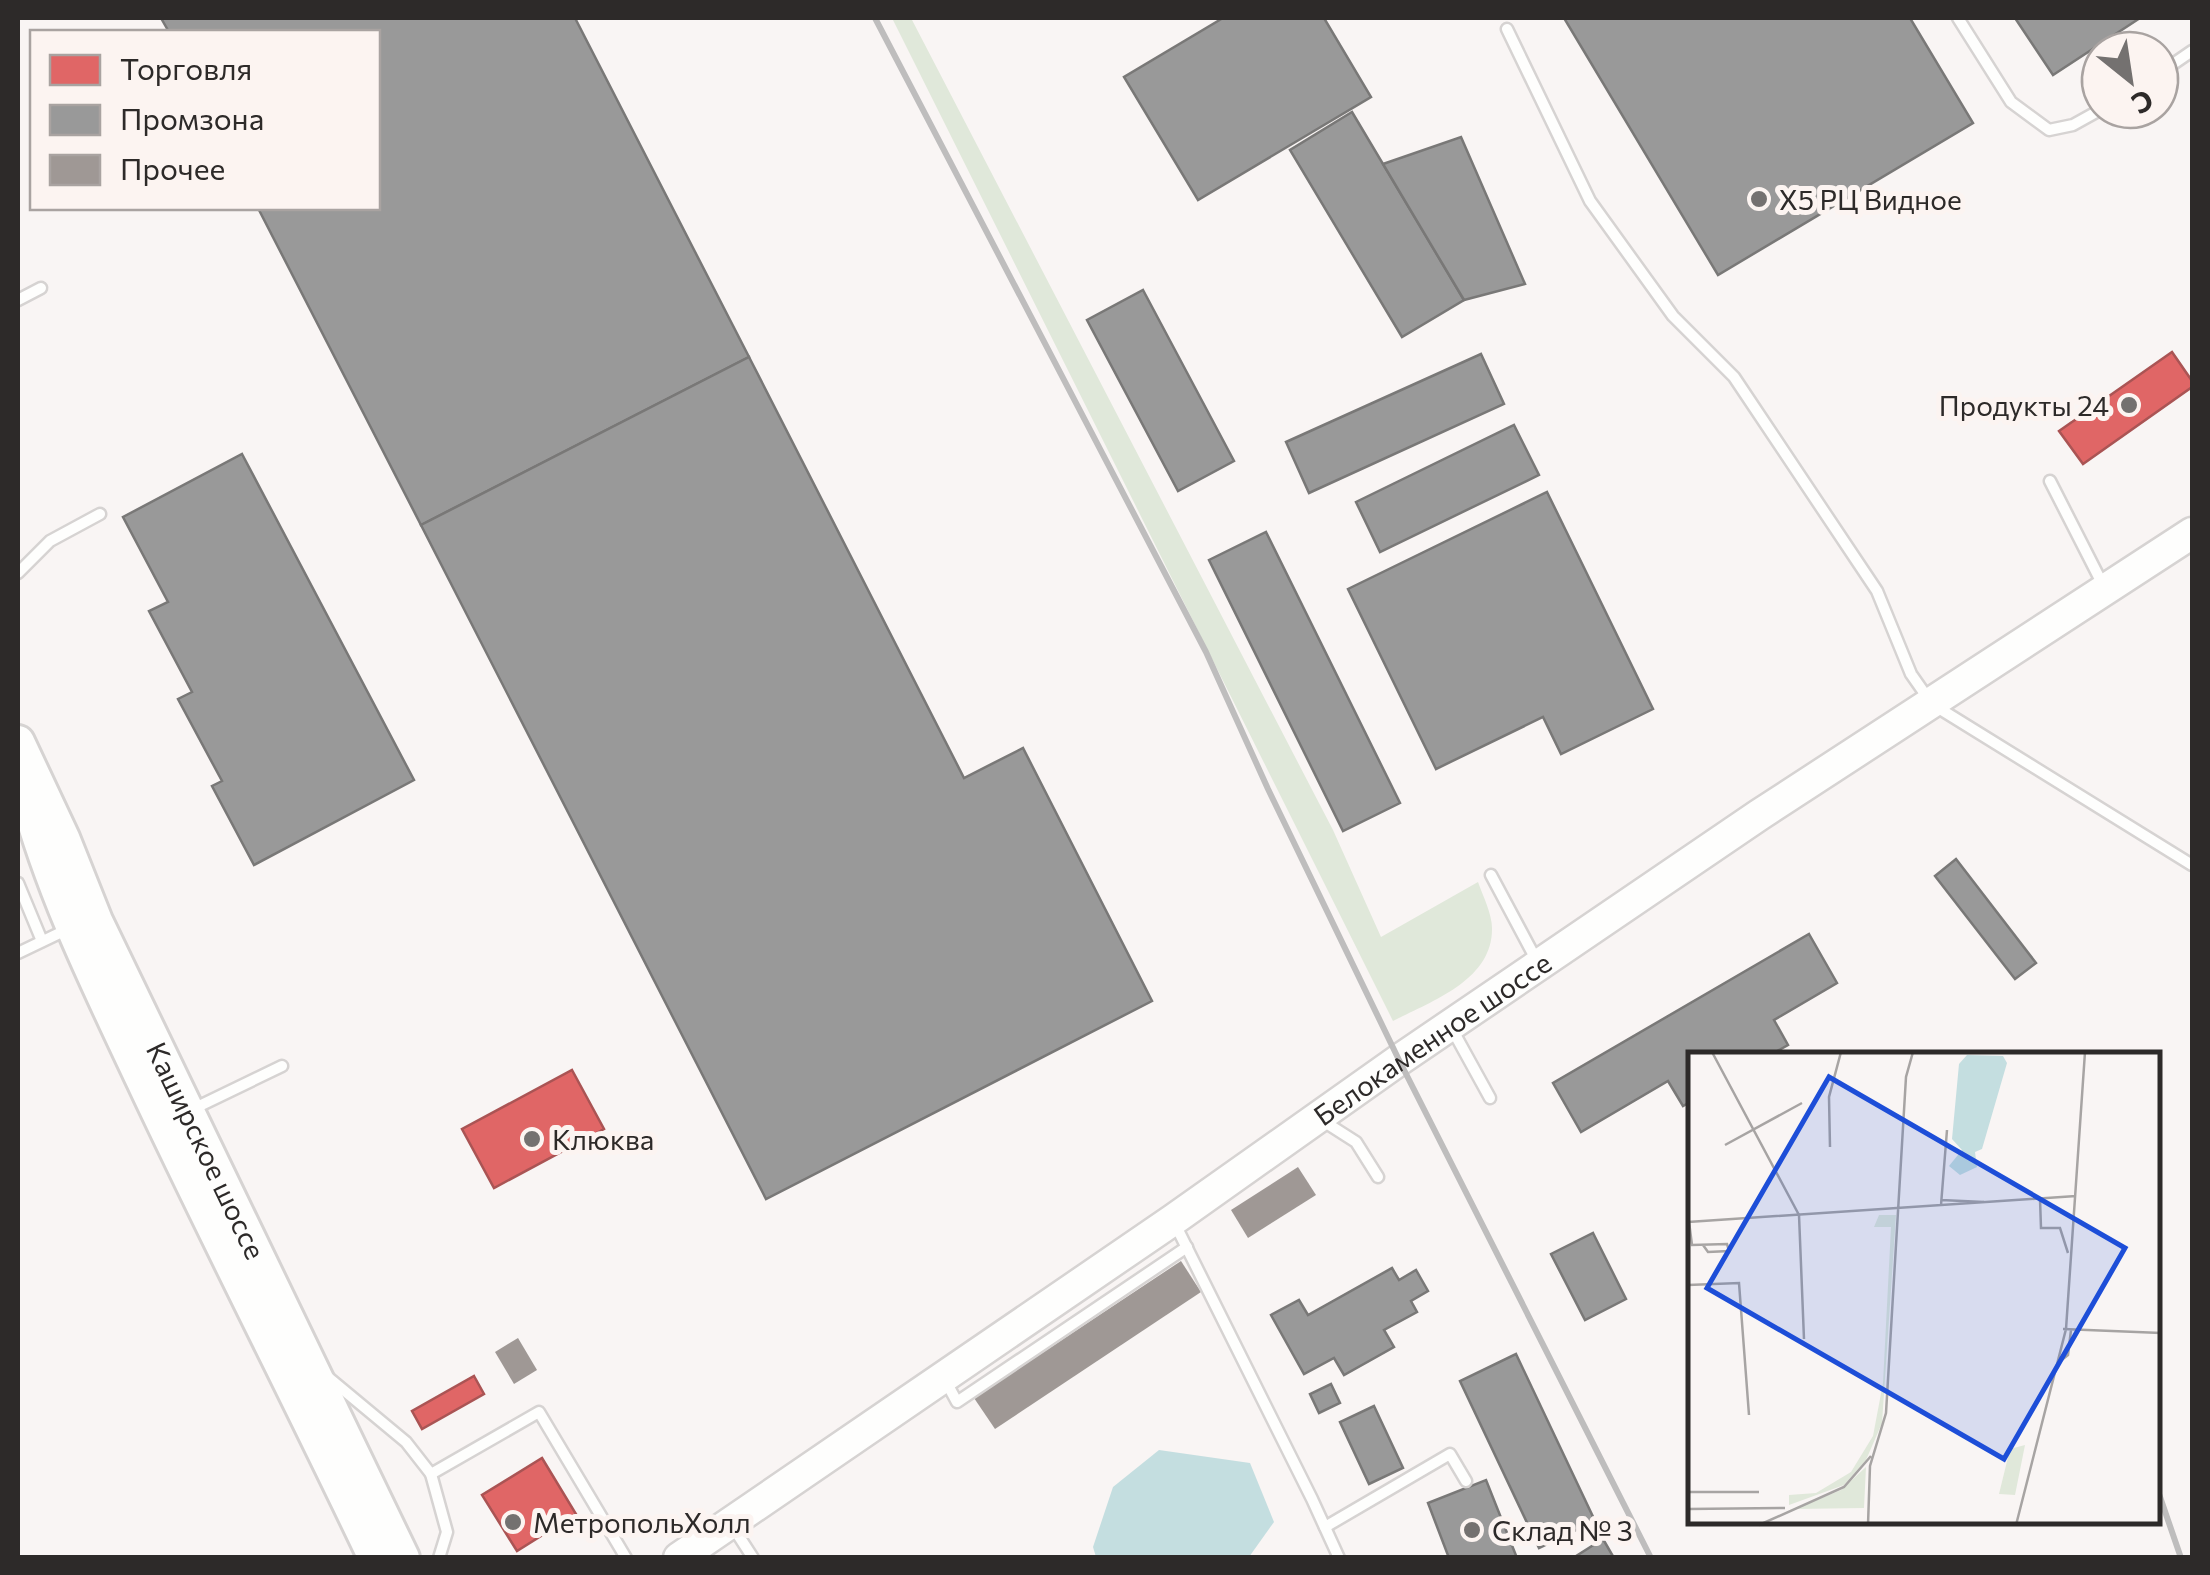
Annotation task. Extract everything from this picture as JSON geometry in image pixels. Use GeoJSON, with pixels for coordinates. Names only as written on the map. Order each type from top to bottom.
{"type":"FeatureCollection","features":[{"type":"Feature","properties":{"kind":"main road","name":"Белокаменное шоссе"},"geometry":{"type":"LineString","coordinates":[[679,1558],[944,1377],[1180,1234],[1318,1118],[1450,1026],[1759,815],[2192,533]]}},
{"type":"Feature","properties":{"kind":"main road","name":"Каширское шоссе"},"geometry":{"type":"LineString","coordinates":[[18,742],[63,838],[70,930]]}},
{"type":"Feature","properties":{"kind":"main road","name":"Каширское шоссе"},"geometry":{"type":"LineString","coordinates":[[18,763],[39,843],[70,930],[307,1360],[403,1558]]}},
{"type":"Feature","properties":{"kind":"main road","name":"Каширское шоссе"},"geometry":{"type":"LineString","coordinates":[[175,1118],[375,1558]]}},
{"type":"Feature","properties":{"kind":"lane"},"geometry":{"type":"LineString","coordinates":[[1958,18],[2011,102],[2049,130],[2080,121]]}},
{"type":"Feature","properties":{"kind":"lane"},"geometry":{"type":"LineString","coordinates":[[1507,29],[1590,200],[1674,316],[1734,377],[1878,591],[1911,674],[1932,704],[2192,865]]}},
{"type":"Feature","properties":{"kind":"lane"},"geometry":{"type":"LineString","coordinates":[[18,300],[40,288]]}},
{"type":"Feature","properties":{"kind":"lane"},"geometry":{"type":"LineString","coordinates":[[2050,481],[2106,590]]}},
{"type":"Feature","properties":{"kind":"lane"},"geometry":{"type":"LineString","coordinates":[[18,573],[50,540],[100,514]]}},
{"type":"Feature","properties":{"kind":"lane"},"geometry":{"type":"LineString","coordinates":[[1491,876],[1539,965]]}},
{"type":"Feature","properties":{"kind":"lane"},"geometry":{"type":"LineString","coordinates":[[18,883],[70,930],[18,953]]}},
{"type":"Feature","properties":{"kind":"lane"},"geometry":{"type":"LineString","coordinates":[[1450,1026],[1490,1098]]}},
{"type":"Feature","properties":{"kind":"lane"},"geometry":{"type":"LineString","coordinates":[[175,1118],[282,1066]]}},
{"type":"Feature","properties":{"kind":"lane"},"geometry":{"type":"LineString","coordinates":[[1318,1118],[1356,1142],[1378,1177]]}},
{"type":"Feature","properties":{"kind":"lane"},"geometry":{"type":"LineString","coordinates":[[1180,1234],[1338,1558]]}},
{"type":"Feature","properties":{"kind":"lane"},"geometry":{"type":"LineString","coordinates":[[307,1360],[406,1442],[431,1474],[447,1532],[439,1558]]}},
{"type":"Feature","properties":{"kind":"lane"},"geometry":{"type":"LineString","coordinates":[[431,1474],[540,1412],[626,1558]]}},
{"type":"Feature","properties":{"kind":"lane"},"geometry":{"type":"LineString","coordinates":[[1325,1527],[1450,1454],[1466,1480]]}},
{"type":"Feature","properties":{"kind":"lane"},"geometry":{"type":"LineString","coordinates":[[730,1523],[753,1558]]}},
{"type":"Feature","properties":{"kind":"shaded area"},"geometry":{"type":"Polygon","coordinates":[[[892,18],[911,18],[1333,830],[1381,937],[1478,882],[1492,923],[1490,946],[1471,975],[1442,996],[1393,1021],[892,18]]]}},
{"type":"Feature","properties":{"kind":"water"},"geometry":{"type":"Polygon","coordinates":[[[1159,1450],[1250,1463],[1274,1522],[1249,1557],[1096,1557],[1093,1547],[1113,1487],[1159,1450]]]}},
{"type":"Feature","properties":{"kind":"building: Торговля"},"geometry":{"type":"Polygon","coordinates":[[[2172,352],[2192,387],[2083,464],[2059,431],[2172,352]]]}},
{"type":"Feature","properties":{"kind":"building: Торговля"},"geometry":{"type":"Polygon","coordinates":[[[572,1070],[604,1129],[494,1188],[462,1129],[572,1070]]]}},
{"type":"Feature","properties":{"kind":"building: Торговля"},"geometry":{"type":"Polygon","coordinates":[[[474,1376],[484,1394],[422,1429],[412,1411],[474,1376]]]}},
{"type":"Feature","properties":{"kind":"building: Торговля"},"geometry":{"type":"Polygon","coordinates":[[[542,1458],[576,1514],[517,1551],[482,1495],[542,1458]]]}},
{"type":"Feature","properties":{"kind":"building: Промзона"},"geometry":{"type":"Polygon","coordinates":[[[161,18],[575,18],[749,357],[421,525],[259,210],[380,210],[380,30],[168,30],[161,18]]]}},
{"type":"Feature","properties":{"kind":"building: Промзона"},"geometry":{"type":"Polygon","coordinates":[[[1223,18],[1324,18],[1371,97],[1198,200],[1124,77],[1223,18]]]}},
{"type":"Feature","properties":{"kind":"building: Промзона","name":"X5 РЦ Видное"},"geometry":{"type":"Polygon","coordinates":[[[1564,18],[1910,18],[1973,123],[1718,275],[1564,18]]]}},
{"type":"Feature","properties":{"kind":"building: Промзона"},"geometry":{"type":"Polygon","coordinates":[[[2015,18],[2140,18],[2122,30],[2080,30],[2080,57],[2053,75],[2015,18]]]}},
{"type":"Feature","properties":{"kind":"building: Промзона"},"geometry":{"type":"Polygon","coordinates":[[[1352,112],[1464,300],[1402,337],[1290,150],[1352,112]]]}},
{"type":"Feature","properties":{"kind":"building: Промзона"},"geometry":{"type":"Polygon","coordinates":[[[1461,137],[1525,284],[1464,300],[1383,164],[1461,137]]]}},
{"type":"Feature","properties":{"kind":"building: Промзона"},"geometry":{"type":"Polygon","coordinates":[[[1143,290],[1234,461],[1178,491],[1087,320],[1143,290]]]}},
{"type":"Feature","properties":{"kind":"building: Промзона"},"geometry":{"type":"Polygon","coordinates":[[[1481,354],[1504,404],[1309,493],[1286,442],[1481,354]]]}},
{"type":"Feature","properties":{"kind":"building: Промзона"},"geometry":{"type":"Polygon","coordinates":[[[749,357],[964,778],[1023,748],[1152,1001],[766,1199],[421,525],[749,357]]]}},
{"type":"Feature","properties":{"kind":"building: Промзона"},"geometry":{"type":"Polygon","coordinates":[[[1514,425],[1539,475],[1380,552],[1356,502],[1514,425]]]}},
{"type":"Feature","properties":{"kind":"building: Промзона"},"geometry":{"type":"Polygon","coordinates":[[[242,454],[414,780],[254,865],[212,786],[222,781],[178,699],[192,692],[149,611],[168,602],[123,517],[242,454]]]}},
{"type":"Feature","properties":{"kind":"building: Промзона"},"geometry":{"type":"Polygon","coordinates":[[[1547,492],[1653,709],[1561,754],[1543,717],[1436,769],[1348,589],[1547,492]]]}},
{"type":"Feature","properties":{"kind":"building: Промзона"},"geometry":{"type":"Polygon","coordinates":[[[1266,532],[1400,803],[1343,831],[1209,560],[1266,532]]]}},
{"type":"Feature","properties":{"kind":"building: Промзона"},"geometry":{"type":"Polygon","coordinates":[[[1956,859],[2036,963],[2015,979],[1935,876],[1956,859]]]}},
{"type":"Feature","properties":{"kind":"building: Промзона"},"geometry":{"type":"Polygon","coordinates":[[[1809,934],[1837,983],[1774,1020],[1788,1045],[1775,1052],[1688,1052],[1688,1103],[1683,1106],[1668,1081],[1581,1132],[1553,1083],[1809,934]]]}},
{"type":"Feature","properties":{"kind":"building: Промзона"},"geometry":{"type":"Polygon","coordinates":[[[1593,1233],[1626,1299],[1585,1320],[1551,1254],[1593,1233]]]}},
{"type":"Feature","properties":{"kind":"building: Промзона"},"geometry":{"type":"Polygon","coordinates":[[[1392,1268],[1399,1280],[1416,1270],[1428,1291],[1411,1301],[1417,1312],[1384,1330],[1394,1347],[1344,1375],[1334,1358],[1304,1374],[1271,1315],[1299,1300],[1308,1315],[1392,1268]]]}},
{"type":"Feature","properties":{"kind":"building: Промзона"},"geometry":{"type":"Polygon","coordinates":[[[1516,1354],[1595,1521],[1539,1548],[1460,1381],[1516,1354]]]}},
{"type":"Feature","properties":{"kind":"building: Промзона"},"geometry":{"type":"Polygon","coordinates":[[[1331,1384],[1340,1403],[1319,1413],[1310,1394],[1331,1384]]]}},
{"type":"Feature","properties":{"kind":"building: Промзона"},"geometry":{"type":"Polygon","coordinates":[[[1374,1406],[1403,1468],[1369,1484],[1340,1422],[1374,1406]]]}},
{"type":"Feature","properties":{"kind":"building: Промзона","name":"Склад № 3"},"geometry":{"type":"Polygon","coordinates":[[[1486,1480],[1517,1558],[1449,1558],[1428,1503],[1486,1480]]]}},
{"type":"Feature","properties":{"kind":"building: Промзона"},"geometry":{"type":"Polygon","coordinates":[[[1603,1539],[1614,1558],[1573,1558],[1603,1539]]]}},
{"type":"Feature","properties":{"kind":"building: Прочее"},"geometry":{"type":"Polygon","coordinates":[[[1298,1167],[1316,1195],[1248,1238],[1231,1210],[1298,1167]]]}},
{"type":"Feature","properties":{"kind":"building: Прочее"},"geometry":{"type":"Polygon","coordinates":[[[1181,1261],[1201,1292],[995,1429],[974,1398],[1181,1261]]]}},
{"type":"Feature","properties":{"kind":"building: Прочее"},"geometry":{"type":"Polygon","coordinates":[[[518,1338],[537,1370],[514,1384],[495,1352],[518,1338]]]}},
{"type":"Feature","properties":{"kind":"railway"},"geometry":{"type":"LineString","coordinates":[[875,18],[1206,652],[1399,1060],[1651,1558]]}},
{"type":"Feature","properties":{"kind":"railway"},"geometry":{"type":"LineString","coordinates":[[2160,1497],[2181,1558]]}},
{"type":"Feature","properties":{"kind":"place","name":"X5 РЦ Видное"},"geometry":{"type":"Point","coordinates":[1759,199]}},
{"type":"Feature","properties":{"kind":"place","name":"Продукты 24"},"geometry":{"type":"Point","coordinates":[2129,405]}},
{"type":"Feature","properties":{"kind":"place","name":"Клюква"},"geometry":{"type":"Point","coordinates":[532,1139]}},
{"type":"Feature","properties":{"kind":"place","name":"МетропольХолл"},"geometry":{"type":"Point","coordinates":[513,1522]}},
{"type":"Feature","properties":{"kind":"place","name":"Склад № 3"},"geometry":{"type":"Point","coordinates":[1472,1530]}}]}
